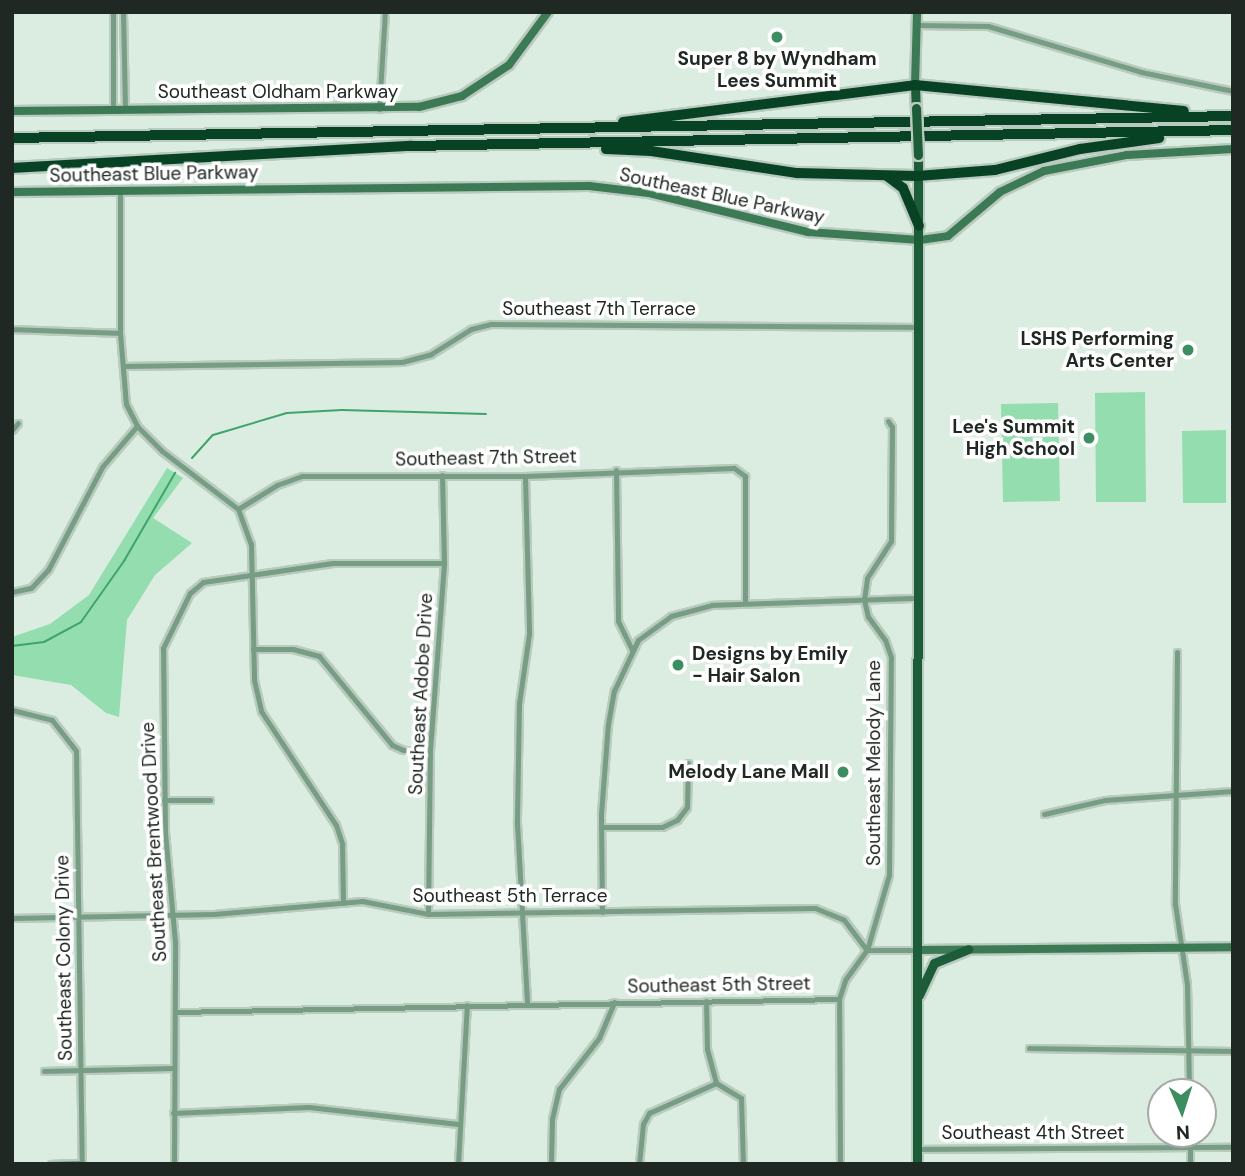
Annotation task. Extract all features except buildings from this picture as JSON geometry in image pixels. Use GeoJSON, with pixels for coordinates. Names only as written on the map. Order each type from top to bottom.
{"type":"FeatureCollection","features":[{"type":"Feature","properties":{"kind":"highway"},"geometry":{"type":"LineString","coordinates":[[536,131],[548,125],[651,121],[915,85],[1176,111],[1233,111]]}},
{"type":"Feature","properties":{"kind":"highway"},"geometry":{"type":"LineString","coordinates":[[12,138],[536,131],[1233,116]]}},
{"type":"Feature","properties":{"kind":"highway"},"geometry":{"type":"LineString","coordinates":[[562,144],[573,148],[651,151],[796,173],[918,176],[995,170],[1143,140],[1233,133]]}},
{"type":"Feature","properties":{"kind":"highway"},"geometry":{"type":"LineString","coordinates":[[12,168],[277,152],[562,144],[1233,133]]}},
{"type":"Feature","properties":{"kind":"highway"},"geometry":{"type":"LineString","coordinates":[[884,175],[902,188],[919,226]]}},
{"type":"Feature","properties":{"kind":"main road"},"geometry":{"type":"LineString","coordinates":[[915,85],[920,240],[916,598],[917,1164]]}},
{"type":"Feature","properties":{"kind":"main road"},"geometry":{"type":"LineString","coordinates":[[917,1000],[934,963],[968,949]]}},
{"type":"Feature","properties":{"kind":"street"},"geometry":{"type":"LineString","coordinates":[[113,12],[113,108]]}},
{"type":"Feature","properties":{"kind":"street"},"geometry":{"type":"LineString","coordinates":[[123,12],[125,108]]}},
{"type":"Feature","properties":{"kind":"street"},"geometry":{"type":"LineString","coordinates":[[379,109],[385,12]]}},
{"type":"Feature","properties":{"kind":"street","name":"Southeast Oldham Parkway"},"geometry":{"type":"LineString","coordinates":[[12,111],[419,107],[463,96],[509,65],[548,12]]}},
{"type":"Feature","properties":{"kind":"street"},"geometry":{"type":"LineString","coordinates":[[909,12],[914,25]]}},
{"type":"Feature","properties":{"kind":"street"},"geometry":{"type":"LineString","coordinates":[[915,85],[914,25],[918,12]]}},
{"type":"Feature","properties":{"kind":"street"},"geometry":{"type":"LineString","coordinates":[[914,25],[988,26],[1141,72],[1233,91]]}},
{"type":"Feature","properties":{"kind":"street","name":"Southeast Blue Parkway"},"geometry":{"type":"LineString","coordinates":[[12,192],[589,186],[649,193],[818,234],[920,240],[948,236],[1000,192],[1044,171],[1127,155],[1233,149]]}},
{"type":"Feature","properties":{"kind":"street"},"geometry":{"type":"LineString","coordinates":[[120,191],[120,333],[126,404],[137,426],[162,451],[238,509],[251,544],[253,649],[261,712],[336,825],[342,844],[343,903]]}},
{"type":"Feature","properties":{"kind":"street","name":"Southeast 7th Terrace"},"geometry":{"type":"LineString","coordinates":[[123,366],[402,362],[431,354],[471,329],[491,324],[917,327]]}},
{"type":"Feature","properties":{"kind":"street"},"geometry":{"type":"LineString","coordinates":[[12,329],[120,333]]}},
{"type":"Feature","properties":{"kind":"street"},"geometry":{"type":"LineString","coordinates":[[864,600],[867,578],[892,535],[888,421]]}},
{"type":"Feature","properties":{"kind":"street"},"geometry":{"type":"LineString","coordinates":[[12,430],[18,423]]}},
{"type":"Feature","properties":{"kind":"street"},"geometry":{"type":"LineString","coordinates":[[12,592],[31,588],[48,570],[102,467],[137,426]]}},
{"type":"Feature","properties":{"kind":"street"},"geometry":{"type":"LineString","coordinates":[[616,470],[618,621],[632,650]]}},
{"type":"Feature","properties":{"kind":"street","name":"Southeast 7th Street"},"geometry":{"type":"LineString","coordinates":[[238,509],[277,485],[302,475],[526,475],[616,470],[744,471],[745,601]]}},
{"type":"Feature","properties":{"kind":"street","name":"Southeast Adobe Drive"},"geometry":{"type":"LineString","coordinates":[[428,914],[430,750],[444,563],[442,475]]}},
{"type":"Feature","properties":{"kind":"street"},"geometry":{"type":"LineString","coordinates":[[526,475],[529,634],[519,703],[517,823],[527,1003]]}},
{"type":"Feature","properties":{"kind":"street","name":"Southeast Brentwood Drive"},"geometry":{"type":"LineString","coordinates":[[174,1164],[174,916],[164,800],[163,648],[190,593],[203,582],[253,577],[333,563],[444,563]]}},
{"type":"Feature","properties":{"kind":"street"},"geometry":{"type":"LineString","coordinates":[[602,912],[601,827],[611,708],[632,650],[646,631],[671,616],[745,601],[916,598]]}},
{"type":"Feature","properties":{"kind":"street","name":"Southeast Melody Lane"},"geometry":{"type":"LineString","coordinates":[[864,600],[868,617],[885,640],[891,657],[889,876],[867,950]]}},
{"type":"Feature","properties":{"kind":"street"},"geometry":{"type":"LineString","coordinates":[[253,649],[293,649],[319,656],[392,745],[403,750],[430,750]]}},
{"type":"Feature","properties":{"kind":"street"},"geometry":{"type":"LineString","coordinates":[[1177,652],[1175,904],[1183,947],[1189,1078]]}},
{"type":"Feature","properties":{"kind":"street","name":"Southeast Colony Drive"},"geometry":{"type":"LineString","coordinates":[[12,710],[52,720],[76,751],[82,1163]]}},
{"type":"Feature","properties":{"kind":"street"},"geometry":{"type":"LineString","coordinates":[[601,827],[662,827],[677,820],[687,807],[688,763]]}},
{"type":"Feature","properties":{"kind":"street"},"geometry":{"type":"LineString","coordinates":[[1044,814],[1105,800],[1162,799],[1176,793],[1233,791]]}},
{"type":"Feature","properties":{"kind":"street"},"geometry":{"type":"LineString","coordinates":[[164,800],[209,800]]}},
{"type":"Feature","properties":{"kind":"street","name":"Southeast 5th Terrace"},"geometry":{"type":"LineString","coordinates":[[12,918],[174,916],[362,901],[428,914],[815,908],[844,920],[867,950]]}},
{"type":"Feature","properties":{"kind":"street"},"geometry":{"type":"LineString","coordinates":[[867,950],[1233,947]]}},
{"type":"Feature","properties":{"kind":"street","name":"Southeast 5th Street"},"geometry":{"type":"LineString","coordinates":[[175,1012],[527,1003],[839,999],[845,980],[867,950]]}},
{"type":"Feature","properties":{"kind":"street"},"geometry":{"type":"LineString","coordinates":[[839,999],[839,1164]]}},
{"type":"Feature","properties":{"kind":"street"},"geometry":{"type":"LineString","coordinates":[[706,1000],[708,1049],[716,1083],[741,1098],[743,1164]]}},
{"type":"Feature","properties":{"kind":"street"},"geometry":{"type":"LineString","coordinates":[[551,1164],[552,1119],[559,1089],[599,1038],[614,1002]]}},
{"type":"Feature","properties":{"kind":"street"},"geometry":{"type":"LineString","coordinates":[[458,1164],[458,1124],[467,1065],[467,1005]]}},
{"type":"Feature","properties":{"kind":"street"},"geometry":{"type":"LineString","coordinates":[[1029,1048],[1188,1048],[1233,1051]]}},
{"type":"Feature","properties":{"kind":"street"},"geometry":{"type":"LineString","coordinates":[[44,1071],[172,1068]]}},
{"type":"Feature","properties":{"kind":"street"},"geometry":{"type":"LineString","coordinates":[[639,1164],[643,1124],[649,1113],[716,1083]]}},
{"type":"Feature","properties":{"kind":"street"},"geometry":{"type":"LineString","coordinates":[[173,1112],[309,1107],[458,1124]]}},
{"type":"Feature","properties":{"kind":"street","name":"Southeast 4th Street"},"geometry":{"type":"LineString","coordinates":[[917,1149],[1147,1147]]}},
{"type":"Feature","properties":{"kind":"street"},"geometry":{"type":"LineString","coordinates":[[51,1164],[82,1163]]}},
{"type":"Feature","properties":{"kind":"green space"},"geometry":{"type":"Polygon","coordinates":[[[1145,392],[1146,502],[1096,502],[1095,393],[1145,392]]]}},
{"type":"Feature","properties":{"kind":"green space"},"geometry":{"type":"Polygon","coordinates":[[[1058,403],[1060,501],[1003,502],[1001,404],[1058,403]]]}},
{"type":"Feature","properties":{"kind":"green space"},"geometry":{"type":"Polygon","coordinates":[[[1226,430],[1226,503],[1183,503],[1182,431],[1226,430]]]}},
{"type":"Feature","properties":{"kind":"green space"},"geometry":{"type":"Polygon","coordinates":[[[167,468],[183,478],[153,518],[192,543],[155,575],[127,620],[119,717],[106,713],[71,685],[12,675],[12,637],[50,624],[89,595],[167,468]]]}},
{"type":"Feature","properties":{"kind":"waterway"},"geometry":{"type":"LineString","coordinates":[[192,458],[213,435],[287,413],[342,410],[486,414]]}},
{"type":"Feature","properties":{"kind":"waterway"},"geometry":{"type":"LineString","coordinates":[[12,646],[44,642],[81,622],[124,561],[175,473]]}},
{"type":"Feature","properties":{"kind":"place","name":"Super 8 by Wyndham Lees Summit"},"geometry":{"type":"Point","coordinates":[777,37]}},
{"type":"Feature","properties":{"kind":"place","name":"LSHS Performing Arts Center"},"geometry":{"type":"Point","coordinates":[1188,350]}},
{"type":"Feature","properties":{"kind":"place","name":"Lee's Summit High School"},"geometry":{"type":"Point","coordinates":[1089,438]}},
{"type":"Feature","properties":{"kind":"place","name":"Designs by Emily - Hair Salon"},"geometry":{"type":"Point","coordinates":[678,665]}},
{"type":"Feature","properties":{"kind":"place","name":"Melody Lane Mall"},"geometry":{"type":"Point","coordinates":[843,772]}}]}
